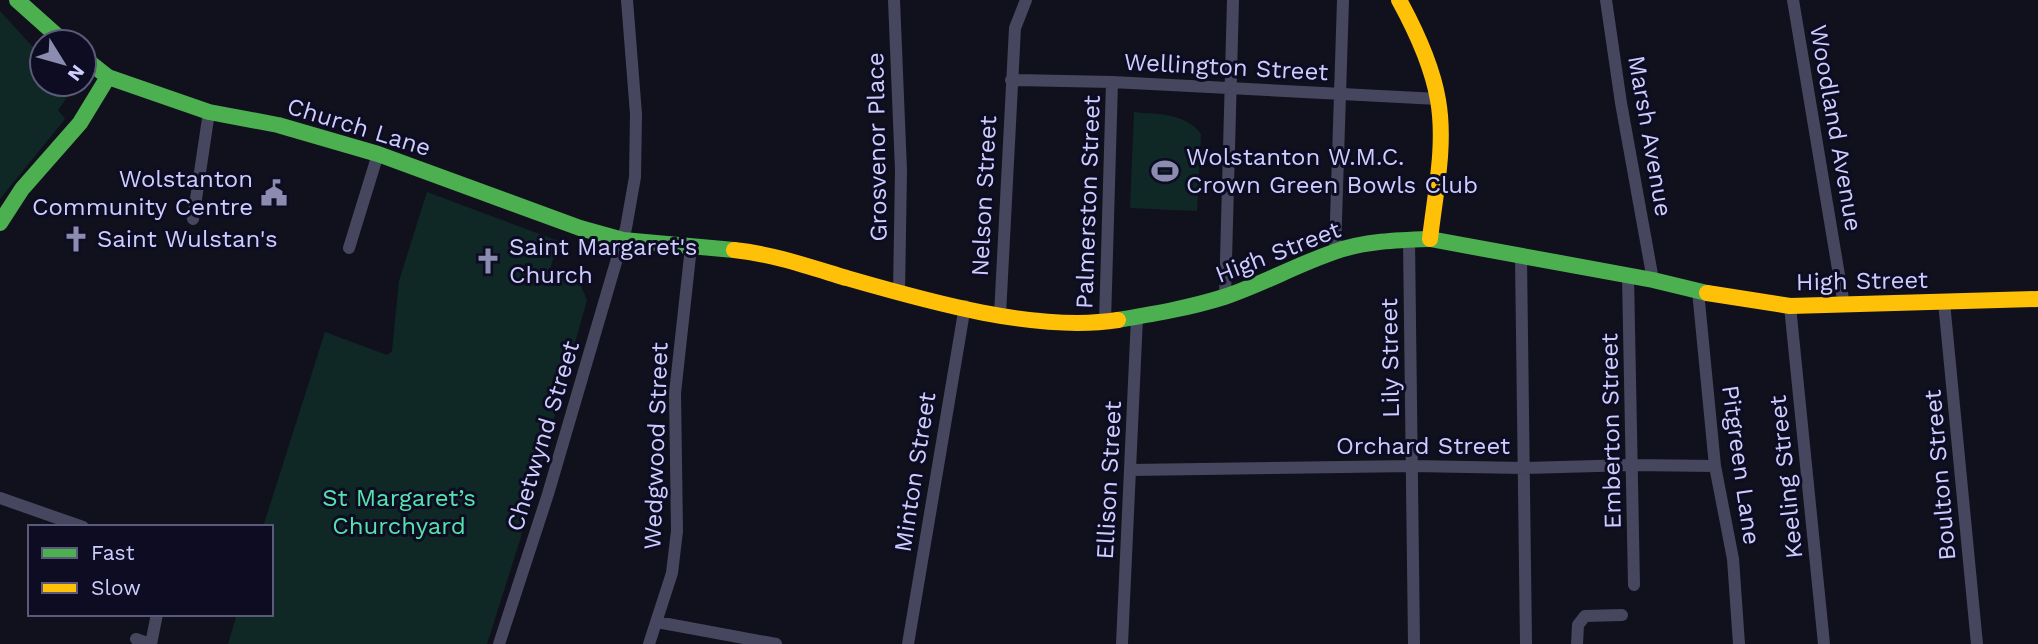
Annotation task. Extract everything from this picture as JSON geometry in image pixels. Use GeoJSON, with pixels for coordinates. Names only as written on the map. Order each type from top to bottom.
{"type":"FeatureCollection","features":[{"type":"Feature","properties":{"kind":"main road"},"geometry":{"type":"LineString","coordinates":[[17,0],[48,28]]}},
{"type":"Feature","properties":{"kind":"main road"},"geometry":{"type":"LineString","coordinates":[[1399,0],[1414,27],[1438,99],[1440,127],[1430,239]]}},
{"type":"Feature","properties":{"kind":"main road","name":"Church Lane"},"geometry":{"type":"LineString","coordinates":[[98,69],[108,77],[209,112],[278,125],[378,154],[580,228],[624,240]]}},
{"type":"Feature","properties":{"kind":"main road"},"geometry":{"type":"LineString","coordinates":[[0,223],[17,196],[71,135],[108,77]]}},
{"type":"Feature","properties":{"kind":"main road","name":"High Street"},"geometry":{"type":"LineString","coordinates":[[624,240],[761,253],[899,293],[1000,314],[1067,324],[1105,322],[1168,312],[1224,298],[1335,251],[1354,246],[1430,239],[1790,306],[2038,299]]}},
{"type":"Feature","properties":{"kind":"street","name":"Chetwynd Street"},"geometry":{"type":"LineString","coordinates":[[499,644],[540,519],[624,240],[635,177],[636,114],[627,0]]}},
{"type":"Feature","properties":{"kind":"street","name":"Grosvenor Place"},"geometry":{"type":"LineString","coordinates":[[894,0],[901,170],[899,293]]}},
{"type":"Feature","properties":{"kind":"street","name":"Nelson Street"},"geometry":{"type":"LineString","coordinates":[[1000,314],[1015,28],[1026,0]]}},
{"type":"Feature","properties":{"kind":"street"},"geometry":{"type":"LineString","coordinates":[[1224,298],[1233,0]]}},
{"type":"Feature","properties":{"kind":"street"},"geometry":{"type":"LineString","coordinates":[[1335,251],[1343,0]]}},
{"type":"Feature","properties":{"kind":"street","name":"Marsh Avenue"},"geometry":{"type":"LineString","coordinates":[[1606,0],[1621,103],[1653,279]]}},
{"type":"Feature","properties":{"kind":"street","name":"Woodland Avenue"},"geometry":{"type":"LineString","coordinates":[[1793,0],[1844,305]]}},
{"type":"Feature","properties":{"kind":"street","name":"Wellington Street"},"geometry":{"type":"LineString","coordinates":[[1011,80],[1112,82],[1438,99]]}},
{"type":"Feature","properties":{"kind":"street","name":"Palmerston Street"},"geometry":{"type":"LineString","coordinates":[[1105,322],[1112,82]]}},
{"type":"Feature","properties":{"kind":"street"},"geometry":{"type":"LineString","coordinates":[[193,219],[209,112]]}},
{"type":"Feature","properties":{"kind":"street"},"geometry":{"type":"LineString","coordinates":[[349,247],[378,154]]}},
{"type":"Feature","properties":{"kind":"street","name":"Lily Street"},"geometry":{"type":"LineString","coordinates":[[1409,240],[1414,644]]}},
{"type":"Feature","properties":{"kind":"street","name":"Wedgwood Street"},"geometry":{"type":"LineString","coordinates":[[649,644],[672,573],[678,523],[675,394],[691,247]]}},
{"type":"Feature","properties":{"kind":"street"},"geometry":{"type":"LineString","coordinates":[[1521,257],[1526,644]]}},
{"type":"Feature","properties":{"kind":"street","name":"Emberton Street"},"geometry":{"type":"LineString","coordinates":[[1628,276],[1634,585]]}},
{"type":"Feature","properties":{"kind":"street","name":"Pitgreen Lane"},"geometry":{"type":"LineString","coordinates":[[1698,291],[1715,466],[1733,559],[1739,644]]}},
{"type":"Feature","properties":{"kind":"street","name":"Boulton Street"},"geometry":{"type":"LineString","coordinates":[[1944,302],[1977,644]]}},
{"type":"Feature","properties":{"kind":"street","name":"Minton Street"},"geometry":{"type":"LineString","coordinates":[[908,644],[965,306]]}},
{"type":"Feature","properties":{"kind":"street","name":"Keeling Street"},"geometry":{"type":"LineString","coordinates":[[1790,306],[1824,644]]}},
{"type":"Feature","properties":{"kind":"street","name":"Ellison Street"},"geometry":{"type":"LineString","coordinates":[[1122,644],[1137,317]]}},
{"type":"Feature","properties":{"kind":"street","name":"Orchard Street"},"geometry":{"type":"LineString","coordinates":[[1131,470],[1715,466]]}},
{"type":"Feature","properties":{"kind":"street"},"geometry":{"type":"LineString","coordinates":[[0,498],[77,525]]}},
{"type":"Feature","properties":{"kind":"street"},"geometry":{"type":"LineString","coordinates":[[1577,644],[1578,625],[1585,616],[1622,615]]}},
{"type":"Feature","properties":{"kind":"street"},"geometry":{"type":"LineString","coordinates":[[136,639],[150,644],[157,616]]}},
{"type":"Feature","properties":{"kind":"street"},"geometry":{"type":"LineString","coordinates":[[656,622],[776,644]]}},
{"type":"Feature","properties":{"kind":"green space"},"geometry":{"type":"Polygon","coordinates":[[[0,11],[28,42],[28,98],[66,98],[58,110],[65,119],[0,199],[0,11]]]}},
{"type":"Feature","properties":{"kind":"green space","name":"Wolstanton W.M.C. Crown Green Bowls Club"},"geometry":{"type":"Polygon","coordinates":[[[1134,112],[1179,118],[1201,134],[1197,211],[1130,208],[1134,112]]]}},
{"type":"Feature","properties":{"kind":"green space","name":"St Margaret’s Churchyard"},"geometry":{"type":"Polygon","coordinates":[[[427,192],[558,241],[550,270],[578,280],[587,300],[520,540],[487,644],[228,644],[236,616],[273,616],[273,525],[264,525],[325,332],[387,355],[392,351],[399,281],[427,192]]]}},
{"type":"Feature","properties":{"kind":"traffic: fast"},"geometry":{"type":"LineString","coordinates":[[17,0],[48,28]]}},
{"type":"Feature","properties":{"kind":"traffic: fast"},"geometry":{"type":"LineString","coordinates":[[98,69],[108,77],[98,93]]}},
{"type":"Feature","properties":{"kind":"traffic: fast"},"geometry":{"type":"LineString","coordinates":[[108,77],[209,112],[278,125],[378,154],[580,228],[623,240],[734,250]]}},
{"type":"Feature","properties":{"kind":"traffic: fast"},"geometry":{"type":"LineString","coordinates":[[0,223],[22,189],[80,123],[95,98]]}},
{"type":"Feature","properties":{"kind":"traffic: fast"},"geometry":{"type":"LineString","coordinates":[[1118,320],[1184,308],[1224,297],[1345,248],[1406,240],[1430,239],[1653,280],[1707,293]]}},
{"type":"Feature","properties":{"kind":"traffic: slow"},"geometry":{"type":"LineString","coordinates":[[1399,0],[1423,48],[1438,100],[1440,152],[1430,239]]}},
{"type":"Feature","properties":{"kind":"traffic: slow"},"geometry":{"type":"LineString","coordinates":[[734,250],[776,257],[908,295],[979,312],[1051,322],[1118,320]]}},
{"type":"Feature","properties":{"kind":"traffic: slow"},"geometry":{"type":"LineString","coordinates":[[1707,293],[1790,306],[2038,299]]}},
{"type":"Feature","properties":{"kind":"place","name":"Wolstanton W.M.C. Crown Green Bowls Club"},"geometry":{"type":"Point","coordinates":[1165,171]}},
{"type":"Feature","properties":{"kind":"place","name":"Wolstanton Community Centre"},"geometry":{"type":"Point","coordinates":[274,193]}},
{"type":"Feature","properties":{"kind":"place","name":"Saint Wulstan's"},"geometry":{"type":"Point","coordinates":[76,239]}},
{"type":"Feature","properties":{"kind":"place","name":"Saint Margaret's Church"},"geometry":{"type":"Point","coordinates":[488,261]}}]}
